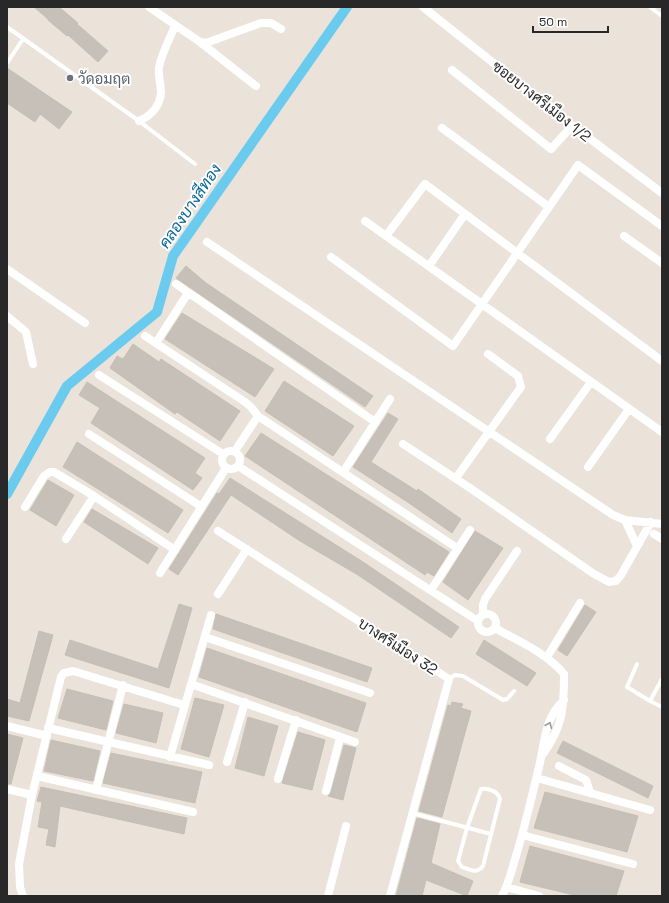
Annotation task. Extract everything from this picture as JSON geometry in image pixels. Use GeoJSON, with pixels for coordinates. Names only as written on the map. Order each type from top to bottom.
{"type":"FeatureCollection","features":[{"type":"Feature","properties":{"kind":"street"},"geometry":{"type":"LineString","coordinates":[[149,7],[200,42],[256,86]]}},
{"type":"Feature","properties":{"kind":"street","name":"ซอยบางศรีเมือง 1/2"},"geometry":{"type":"LineString","coordinates":[[422,7],[572,126],[662,193]]}},
{"type":"Feature","properties":{"kind":"street"},"geometry":{"type":"LineString","coordinates":[[200,42],[206,43],[261,23],[271,24],[281,29]]}},
{"type":"Feature","properties":{"kind":"street"},"geometry":{"type":"LineString","coordinates":[[139,121],[150,116],[161,93],[159,69],[175,26]]}},
{"type":"Feature","properties":{"kind":"street"},"geometry":{"type":"LineString","coordinates":[[452,70],[551,149],[572,126]]}},
{"type":"Feature","properties":{"kind":"street"},"geometry":{"type":"LineString","coordinates":[[442,128],[549,207]]}},
{"type":"Feature","properties":{"kind":"street"},"geometry":{"type":"LineString","coordinates":[[331,257],[453,346],[578,165],[662,226]]}},
{"type":"Feature","properties":{"kind":"street"},"geometry":{"type":"LineString","coordinates":[[386,236],[425,184],[662,361]]}},
{"type":"Feature","properties":{"kind":"street"},"geometry":{"type":"LineString","coordinates":[[429,266],[465,214]]}},
{"type":"Feature","properties":{"kind":"street"},"geometry":{"type":"LineString","coordinates":[[365,221],[662,432]]}},
{"type":"Feature","properties":{"kind":"street"},"geometry":{"type":"LineString","coordinates":[[624,236],[662,263]]}},
{"type":"Feature","properties":{"kind":"street"},"geometry":{"type":"LineString","coordinates":[[207,242],[613,516],[625,520],[662,524]]}},
{"type":"Feature","properties":{"kind":"street"},"geometry":{"type":"LineString","coordinates":[[7,269],[84,323]]}},
{"type":"Feature","properties":{"kind":"street"},"geometry":{"type":"LineString","coordinates":[[176,284],[375,422]]}},
{"type":"Feature","properties":{"kind":"street"},"geometry":{"type":"LineString","coordinates":[[156,343],[188,293]]}},
{"type":"Feature","properties":{"kind":"street"},"geometry":{"type":"LineString","coordinates":[[7,316],[26,332],[33,364]]}},
{"type":"Feature","properties":{"kind":"street"},"geometry":{"type":"LineString","coordinates":[[145,336],[245,402],[258,416],[344,471],[457,548]]}},
{"type":"Feature","properties":{"kind":"street"},"geometry":{"type":"LineString","coordinates":[[456,478],[521,387],[518,376],[488,354]]}},
{"type":"Feature","properties":{"kind":"street"},"geometry":{"type":"LineString","coordinates":[[99,375],[223,454]]}},
{"type":"Feature","properties":{"kind":"street"},"geometry":{"type":"LineString","coordinates":[[550,439],[591,382]]}},
{"type":"Feature","properties":{"kind":"street"},"geometry":{"type":"LineString","coordinates":[[344,471],[390,399]]}},
{"type":"Feature","properties":{"kind":"street"},"geometry":{"type":"LineString","coordinates":[[588,467],[629,409]]}},
{"type":"Feature","properties":{"kind":"street"},"geometry":{"type":"LineString","coordinates":[[235,452],[258,416]]}},
{"type":"Feature","properties":{"kind":"street"},"geometry":{"type":"LineString","coordinates":[[89,434],[202,507]]}},
{"type":"Feature","properties":{"kind":"street"},"geometry":{"type":"LineString","coordinates":[[403,444],[456,478],[594,574],[609,582],[616,581],[621,575],[651,522]]}},
{"type":"Feature","properties":{"kind":"street"},"geometry":{"type":"LineString","coordinates":[[223,454],[230,450],[235,452],[240,456],[238,466]]}},
{"type":"Feature","properties":{"kind":"street"},"geometry":{"type":"LineString","coordinates":[[223,454],[222,463],[226,468],[232,469],[238,466]]}},
{"type":"Feature","properties":{"kind":"street"},"geometry":{"type":"LineString","coordinates":[[238,466],[432,590],[480,618]]}},
{"type":"Feature","properties":{"kind":"street"},"geometry":{"type":"LineString","coordinates":[[160,573],[226,468]]}},
{"type":"Feature","properties":{"kind":"street"},"geometry":{"type":"LineString","coordinates":[[26,507],[44,476],[50,472],[58,474],[175,550]]}},
{"type":"Feature","properties":{"kind":"street"},"geometry":{"type":"LineString","coordinates":[[66,539],[94,496]]}},
{"type":"Feature","properties":{"kind":"street"},"geometry":{"type":"LineString","coordinates":[[625,520],[637,546]]}},
{"type":"Feature","properties":{"kind":"street"},"geometry":{"type":"LineString","coordinates":[[432,590],[457,548],[470,530]]}},
{"type":"Feature","properties":{"kind":"street","name":"บางศรีเมือง 32"},"geometry":{"type":"LineString","coordinates":[[218,531],[449,679],[390,896]]}},
{"type":"Feature","properties":{"kind":"street"},"geometry":{"type":"LineString","coordinates":[[654,534],[662,539]]}},
{"type":"Feature","properties":{"kind":"street"},"geometry":{"type":"LineString","coordinates":[[218,594],[247,549]]}},
{"type":"Feature","properties":{"kind":"street"},"geometry":{"type":"LineString","coordinates":[[480,618],[487,614],[494,617],[496,624],[495,628],[488,633],[478,628],[480,618],[483,605],[485,599],[517,551]]}},
{"type":"Feature","properties":{"kind":"street"},"geometry":{"type":"LineString","coordinates":[[547,657],[580,603]]}},
{"type":"Feature","properties":{"kind":"street"},"geometry":{"type":"LineString","coordinates":[[170,757],[210,615]]}},
{"type":"Feature","properties":{"kind":"street"},"geometry":{"type":"LineString","coordinates":[[495,628],[547,657],[557,665],[564,674],[563,712],[553,740],[542,755],[522,835],[502,896]]}},
{"type":"Feature","properties":{"kind":"street"},"geometry":{"type":"LineString","coordinates":[[204,637],[370,693]]}},
{"type":"Feature","properties":{"kind":"street"},"geometry":{"type":"LineString","coordinates":[[23,896],[20,887],[19,864],[32,795],[61,677],[68,671],[184,705]]}},
{"type":"Feature","properties":{"kind":"street"},"geometry":{"type":"LineString","coordinates":[[191,684],[296,720],[340,738],[355,742]]}},
{"type":"Feature","properties":{"kind":"street"},"geometry":{"type":"LineString","coordinates":[[96,790],[123,686]]}},
{"type":"Feature","properties":{"kind":"street"},"geometry":{"type":"LineString","coordinates":[[227,762],[245,702]]}},
{"type":"Feature","properties":{"kind":"street"},"geometry":{"type":"LineString","coordinates":[[278,779],[296,720]]}},
{"type":"Feature","properties":{"kind":"street"},"geometry":{"type":"LineString","coordinates":[[7,726],[108,742],[209,765]]}},
{"type":"Feature","properties":{"kind":"street"},"geometry":{"type":"LineString","coordinates":[[326,792],[340,738]]}},
{"type":"Feature","properties":{"kind":"street"},"geometry":{"type":"LineString","coordinates":[[559,766],[586,780],[590,792]]}},
{"type":"Feature","properties":{"kind":"street"},"geometry":{"type":"LineString","coordinates":[[37,776],[193,812]]}},
{"type":"Feature","properties":{"kind":"street"},"geometry":{"type":"LineString","coordinates":[[537,778],[650,810]]}},
{"type":"Feature","properties":{"kind":"street"},"geometry":{"type":"LineString","coordinates":[[7,789],[32,795]]}},
{"type":"Feature","properties":{"kind":"street"},"geometry":{"type":"LineString","coordinates":[[328,896],[346,826]]}},
{"type":"Feature","properties":{"kind":"street"},"geometry":{"type":"LineString","coordinates":[[522,835],[634,864]]}},
{"type":"Feature","properties":{"kind":"street"},"geometry":{"type":"LineString","coordinates":[[16,896],[20,887]]}},
{"type":"Feature","properties":{"kind":"street"},"geometry":{"type":"LineString","coordinates":[[506,887],[539,896]]}},
{"type":"Feature","properties":{"kind":"lane"},"geometry":{"type":"LineString","coordinates":[[650,7],[662,16]]}},
{"type":"Feature","properties":{"kind":"lane"},"geometry":{"type":"LineString","coordinates":[[7,27],[139,121],[195,164]]}},
{"type":"Feature","properties":{"kind":"lane"},"geometry":{"type":"LineString","coordinates":[[7,63],[24,39]]}},
{"type":"Feature","properties":{"kind":"lane"},"geometry":{"type":"LineString","coordinates":[[637,664],[627,687],[662,707]]}},
{"type":"Feature","properties":{"kind":"lane"},"geometry":{"type":"LineString","coordinates":[[449,679],[455,675],[463,676],[503,700],[507,700],[514,691]]}},
{"type":"Feature","properties":{"kind":"lane"},"geometry":{"type":"LineString","coordinates":[[650,701],[662,679]]}},
{"type":"Feature","properties":{"kind":"lane"},"geometry":{"type":"LineString","coordinates":[[485,789],[496,792],[500,799],[483,866],[480,870],[476,871],[462,867],[458,861],[467,828],[478,792],[485,789]]}},
{"type":"Feature","properties":{"kind":"lane"},"geometry":{"type":"LineString","coordinates":[[412,813],[491,834]]}},
{"type":"Feature","properties":{"kind":"building"},"geometry":{"type":"Polygon","coordinates":[[[34,7],[59,7],[108,51],[98,62],[34,7]]]}},
{"type":"Feature","properties":{"kind":"building"},"geometry":{"type":"Polygon","coordinates":[[[7,68],[72,112],[59,129],[40,114],[35,122],[7,103],[7,68]]]}},
{"type":"Feature","properties":{"kind":"building"},"geometry":{"type":"Polygon","coordinates":[[[186,266],[206,283],[373,396],[365,407],[176,278],[186,266]]]}},
{"type":"Feature","properties":{"kind":"building"},"geometry":{"type":"Polygon","coordinates":[[[182,313],[274,369],[255,397],[165,339],[182,313]]]}},
{"type":"Feature","properties":{"kind":"building"},"geometry":{"type":"Polygon","coordinates":[[[133,344],[159,362],[161,359],[240,411],[220,441],[177,412],[175,414],[110,368],[117,356],[123,359],[133,344]]]}},
{"type":"Feature","properties":{"kind":"building"},"geometry":{"type":"Polygon","coordinates":[[[284,381],[354,426],[333,456],[265,411],[284,381]]]}},
{"type":"Feature","properties":{"kind":"building"},"geometry":{"type":"Polygon","coordinates":[[[87,382],[205,458],[195,473],[202,478],[193,490],[91,423],[100,408],[79,395],[87,382]]]}},
{"type":"Feature","properties":{"kind":"building"},"geometry":{"type":"Polygon","coordinates":[[[388,413],[398,419],[371,462],[417,491],[418,489],[461,519],[452,533],[353,467],[388,413]]]}},
{"type":"Feature","properties":{"kind":"building"},"geometry":{"type":"Polygon","coordinates":[[[261,433],[449,552],[434,576],[427,572],[425,575],[245,456],[261,433]]]}},
{"type":"Feature","properties":{"kind":"building"},"geometry":{"type":"Polygon","coordinates":[[[77,442],[183,510],[168,533],[63,467],[77,442]]]}},
{"type":"Feature","properties":{"kind":"building"},"geometry":{"type":"Polygon","coordinates":[[[230,478],[363,562],[459,627],[451,638],[358,575],[300,541],[231,495],[178,575],[169,569],[217,493],[219,494],[230,478]]]}},
{"type":"Feature","properties":{"kind":"building"},"geometry":{"type":"Polygon","coordinates":[[[48,480],[74,495],[56,526],[30,510],[48,480]]]}},
{"type":"Feature","properties":{"kind":"building"},"geometry":{"type":"Polygon","coordinates":[[[92,509],[158,548],[148,564],[84,522],[92,509]]]}},
{"type":"Feature","properties":{"kind":"building"},"geometry":{"type":"Polygon","coordinates":[[[475,531],[503,548],[468,600],[443,582],[475,531]]]}},
{"type":"Feature","properties":{"kind":"building"},"geometry":{"type":"Polygon","coordinates":[[[179,604],[192,608],[169,688],[65,655],[70,640],[158,669],[179,604]]]}},
{"type":"Feature","properties":{"kind":"building"},"geometry":{"type":"Polygon","coordinates":[[[585,605],[596,612],[567,656],[558,650],[585,605]]]}},
{"type":"Feature","properties":{"kind":"building"},"geometry":{"type":"Polygon","coordinates":[[[216,614],[372,668],[367,682],[213,629],[216,614]]]}},
{"type":"Feature","properties":{"kind":"building"},"geometry":{"type":"Polygon","coordinates":[[[39,631],[53,635],[29,721],[7,716],[7,699],[20,703],[39,631]]]}},
{"type":"Feature","properties":{"kind":"building"},"geometry":{"type":"Polygon","coordinates":[[[484,640],[536,673],[527,686],[476,654],[484,640]]]}},
{"type":"Feature","properties":{"kind":"building"},"geometry":{"type":"Polygon","coordinates":[[[207,648],[366,703],[357,732],[199,677],[207,648]]]}},
{"type":"Feature","properties":{"kind":"building"},"geometry":{"type":"Polygon","coordinates":[[[67,689],[113,701],[106,730],[58,718],[67,689]]]}},
{"type":"Feature","properties":{"kind":"building"},"geometry":{"type":"Polygon","coordinates":[[[195,698],[224,705],[209,757],[181,749],[195,698]]]}},
{"type":"Feature","properties":{"kind":"building"},"geometry":{"type":"Polygon","coordinates":[[[452,702],[463,704],[461,708],[471,711],[442,817],[419,811],[448,705],[451,706],[452,702]]]}},
{"type":"Feature","properties":{"kind":"building"},"geometry":{"type":"Polygon","coordinates":[[[124,704],[163,713],[156,743],[116,733],[124,704]]]}},
{"type":"Feature","properties":{"kind":"building"},"geometry":{"type":"Polygon","coordinates":[[[248,717],[278,726],[264,776],[235,768],[248,717]]]}},
{"type":"Feature","properties":{"kind":"building"},"geometry":{"type":"Polygon","coordinates":[[[298,732],[325,740],[312,790],[282,783],[298,732]]]}},
{"type":"Feature","properties":{"kind":"building"},"geometry":{"type":"Polygon","coordinates":[[[7,734],[23,738],[11,784],[7,784],[7,734]]]}},
{"type":"Feature","properties":{"kind":"building"},"geometry":{"type":"Polygon","coordinates":[[[51,740],[100,751],[93,781],[44,771],[51,740]]]}},
{"type":"Feature","properties":{"kind":"building"},"geometry":{"type":"Polygon","coordinates":[[[563,741],[653,786],[648,798],[557,753],[563,741]]]}},
{"type":"Feature","properties":{"kind":"building"},"geometry":{"type":"Polygon","coordinates":[[[344,745],[356,748],[343,800],[328,796],[331,792],[344,745]]]}},
{"type":"Feature","properties":{"kind":"building"},"geometry":{"type":"Polygon","coordinates":[[[111,753],[202,772],[195,803],[103,783],[111,753]]]}},
{"type":"Feature","properties":{"kind":"building"},"geometry":{"type":"Polygon","coordinates":[[[41,787],[187,818],[184,834],[60,806],[55,847],[46,845],[49,829],[38,827],[42,802],[37,801],[41,787]]]}},
{"type":"Feature","properties":{"kind":"building"},"geometry":{"type":"Polygon","coordinates":[[[545,792],[638,816],[627,852],[534,828],[545,792]]]}},
{"type":"Feature","properties":{"kind":"building"},"geometry":{"type":"Polygon","coordinates":[[[417,818],[440,824],[431,863],[473,881],[467,896],[426,880],[422,896],[396,896],[417,818]]]}},
{"type":"Feature","properties":{"kind":"building"},"geometry":{"type":"Polygon","coordinates":[[[530,846],[624,871],[616,896],[578,896],[520,882],[530,846]]]}},
{"type":"Feature","properties":{"kind":"waterway","name":"คลองบางสีทอง"},"geometry":{"type":"LineString","coordinates":[[7,494],[67,386],[157,312],[173,256],[347,7]]}},
{"type":"Feature","properties":{"kind":"place","name":"วัดอมฤต"},"geometry":{"type":"Point","coordinates":[70,78]}}]}
